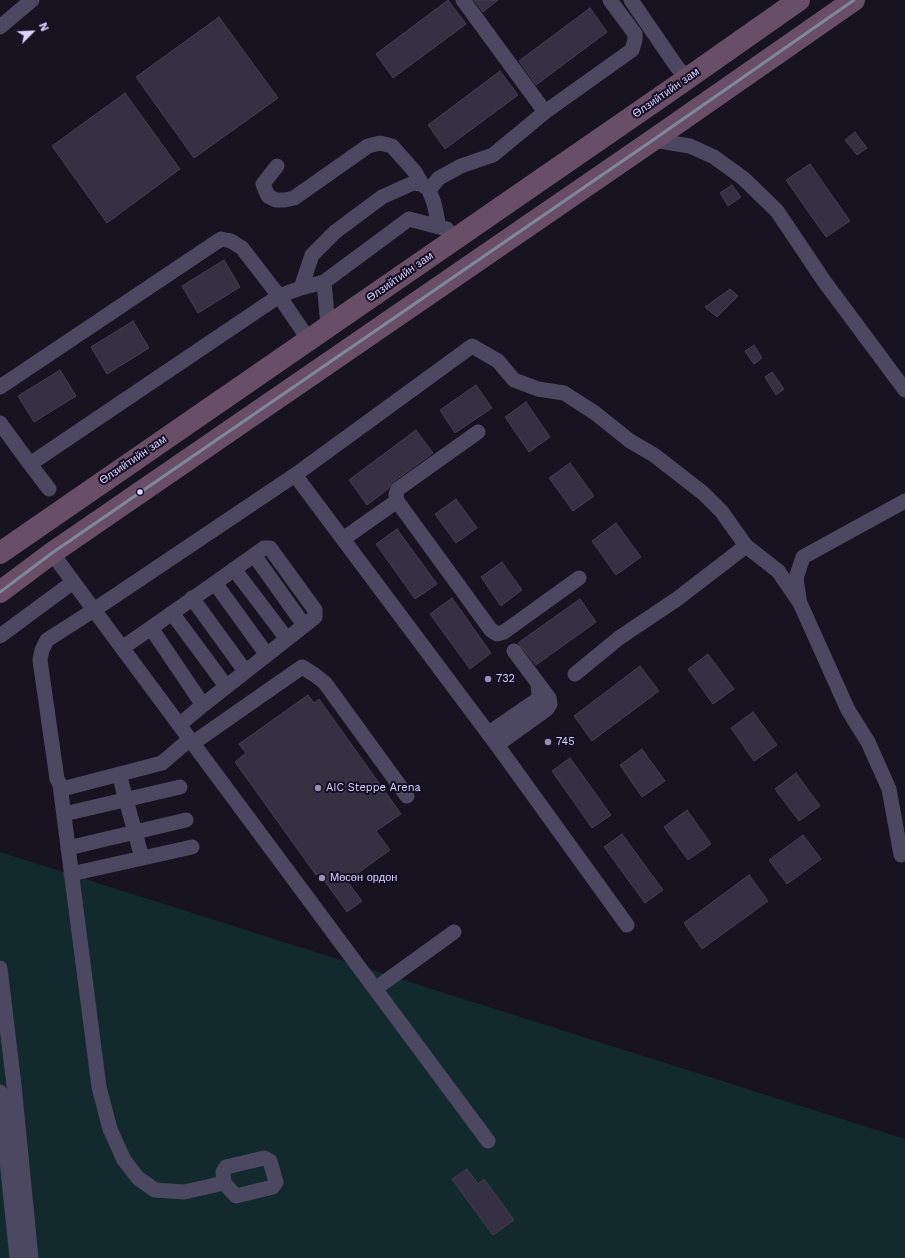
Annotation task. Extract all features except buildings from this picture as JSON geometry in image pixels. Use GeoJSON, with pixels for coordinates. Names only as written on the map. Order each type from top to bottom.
{"type":"FeatureCollection","features":[{"type":"Feature","properties":{"kind":"highway","name":"Өлзийтийн зам"},"geometry":{"type":"LineString","coordinates":[[0,552],[516,197],[799,0]]}},
{"type":"Feature","properties":{"kind":"highway"},"geometry":{"type":"LineString","coordinates":[[0,592],[52,553],[534,223],[854,0]]}},
{"type":"Feature","properties":{"kind":"highway"},"geometry":{"type":"LineString","coordinates":[[516,197],[534,223]]}},
{"type":"Feature","properties":{"kind":"street"},"geometry":{"type":"LineString","coordinates":[[0,27],[32,0]]}},
{"type":"Feature","properties":{"kind":"street"},"geometry":{"type":"LineString","coordinates":[[462,0],[545,112]]}},
{"type":"Feature","properties":{"kind":"street"},"geometry":{"type":"LineString","coordinates":[[426,187],[461,166],[493,155],[545,112],[632,50],[636,40],[635,34],[610,0]]}},
{"type":"Feature","properties":{"kind":"street"},"geometry":{"type":"LineString","coordinates":[[630,0],[677,67],[687,78]]}},
{"type":"Feature","properties":{"kind":"street"},"geometry":{"type":"LineString","coordinates":[[654,140],[690,146],[714,157],[743,178],[777,211],[824,280],[905,390]]}},
{"type":"Feature","properties":{"kind":"street"},"geometry":{"type":"LineString","coordinates":[[277,166],[263,184],[268,196],[276,200],[286,200],[294,198],[368,146],[380,143],[392,146],[426,187],[434,203],[439,227]]}},
{"type":"Feature","properties":{"kind":"street"},"geometry":{"type":"LineString","coordinates":[[301,288],[312,255],[334,232],[382,197],[413,183],[426,187]]}},
{"type":"Feature","properties":{"kind":"street"},"geometry":{"type":"LineString","coordinates":[[30,464],[279,296],[324,282],[409,219],[461,234]]}},
{"type":"Feature","properties":{"kind":"street"},"geometry":{"type":"LineString","coordinates":[[0,387],[221,239],[231,240],[242,248],[279,296],[309,340]]}},
{"type":"Feature","properties":{"kind":"street"},"geometry":{"type":"LineString","coordinates":[[324,282],[328,326]]}},
{"type":"Feature","properties":{"kind":"street"},"geometry":{"type":"LineString","coordinates":[[224,1183],[184,1192],[155,1190],[138,1178],[124,1160],[110,1129],[99,1087],[60,785],[57,779],[40,660],[42,650],[47,640],[295,475],[472,346],[498,361],[514,380],[538,389],[564,393],[595,413],[630,441],[654,455],[703,494],[722,512],[746,546],[778,571],[800,603],[848,710],[868,742],[889,789],[901,855]]}},
{"type":"Feature","properties":{"kind":"street"},"geometry":{"type":"LineString","coordinates":[[0,423],[49,489]]}},
{"type":"Feature","properties":{"kind":"street"},"geometry":{"type":"LineString","coordinates":[[478,432],[398,489],[396,494],[397,500],[491,630],[497,634],[504,632],[579,578]]}},
{"type":"Feature","properties":{"kind":"street"},"geometry":{"type":"LineString","coordinates":[[295,475],[493,739],[626,925]]}},
{"type":"Feature","properties":{"kind":"street"},"geometry":{"type":"LineString","coordinates":[[343,539],[397,500]]}},
{"type":"Feature","properties":{"kind":"street"},"geometry":{"type":"LineString","coordinates":[[800,603],[796,578],[803,557],[905,501]]}},
{"type":"Feature","properties":{"kind":"street"},"geometry":{"type":"LineString","coordinates":[[575,674],[619,638],[677,598],[746,546]]}},
{"type":"Feature","properties":{"kind":"street"},"geometry":{"type":"LineString","coordinates":[[122,648],[264,548],[270,548],[315,610],[315,618],[245,671],[179,725]]}},
{"type":"Feature","properties":{"kind":"street"},"geometry":{"type":"LineString","coordinates":[[52,553],[488,1141]]}},
{"type":"Feature","properties":{"kind":"street"},"geometry":{"type":"LineString","coordinates":[[234,569],[287,639]]}},
{"type":"Feature","properties":{"kind":"street"},"geometry":{"type":"LineString","coordinates":[[0,636],[73,582]]}},
{"type":"Feature","properties":{"kind":"street"},"geometry":{"type":"LineString","coordinates":[[215,583],[267,655]]}},
{"type":"Feature","properties":{"kind":"street"},"geometry":{"type":"LineString","coordinates":[[192,598],[245,671]]}},
{"type":"Feature","properties":{"kind":"street"},"geometry":{"type":"LineString","coordinates":[[172,613],[226,686]]}},
{"type":"Feature","properties":{"kind":"street"},"geometry":{"type":"LineString","coordinates":[[151,628],[203,705]]}},
{"type":"Feature","properties":{"kind":"street"},"geometry":{"type":"LineString","coordinates":[[493,739],[537,700],[539,696],[538,684],[514,651]]}},
{"type":"Feature","properties":{"kind":"street"},"geometry":{"type":"LineString","coordinates":[[60,785],[66,788],[162,762],[302,667],[326,683],[407,796]]}},
{"type":"Feature","properties":{"kind":"street"},"geometry":{"type":"LineString","coordinates":[[119,774],[142,858]]}},
{"type":"Feature","properties":{"kind":"street"},"geometry":{"type":"LineString","coordinates":[[64,814],[180,787]]}},
{"type":"Feature","properties":{"kind":"street"},"geometry":{"type":"LineString","coordinates":[[68,848],[186,820]]}},
{"type":"Feature","properties":{"kind":"street"},"geometry":{"type":"LineString","coordinates":[[71,874],[192,846]]}},
{"type":"Feature","properties":{"kind":"street"},"geometry":{"type":"LineString","coordinates":[[375,989],[454,932]]}},
{"type":"Feature","properties":{"kind":"street"},"geometry":{"type":"LineString","coordinates":[[0,968],[14,1085],[31,1258]]}},
{"type":"Feature","properties":{"kind":"street"},"geometry":{"type":"LineString","coordinates":[[0,1092],[17,1258]]}},
{"type":"Feature","properties":{"kind":"green space"},"geometry":{"type":"Polygon","coordinates":[[[0,852],[905,1139],[905,1258],[0,1258],[0,852]]]}},
{"type":"Feature","properties":{"kind":"transit line"},"geometry":{"type":"LineString","coordinates":[[0,592],[52,553],[854,0]]}},
{"type":"Feature","properties":{"kind":"place","name":"732"},"geometry":{"type":"Point","coordinates":[488,679]}},
{"type":"Feature","properties":{"kind":"place","name":"745"},"geometry":{"type":"Point","coordinates":[548,742]}},
{"type":"Feature","properties":{"kind":"place","name":"AIC Steppe Arena"},"geometry":{"type":"Point","coordinates":[318,788]}},
{"type":"Feature","properties":{"kind":"place","name":"Мөсөн ордон"},"geometry":{"type":"Point","coordinates":[322,878]}}]}
